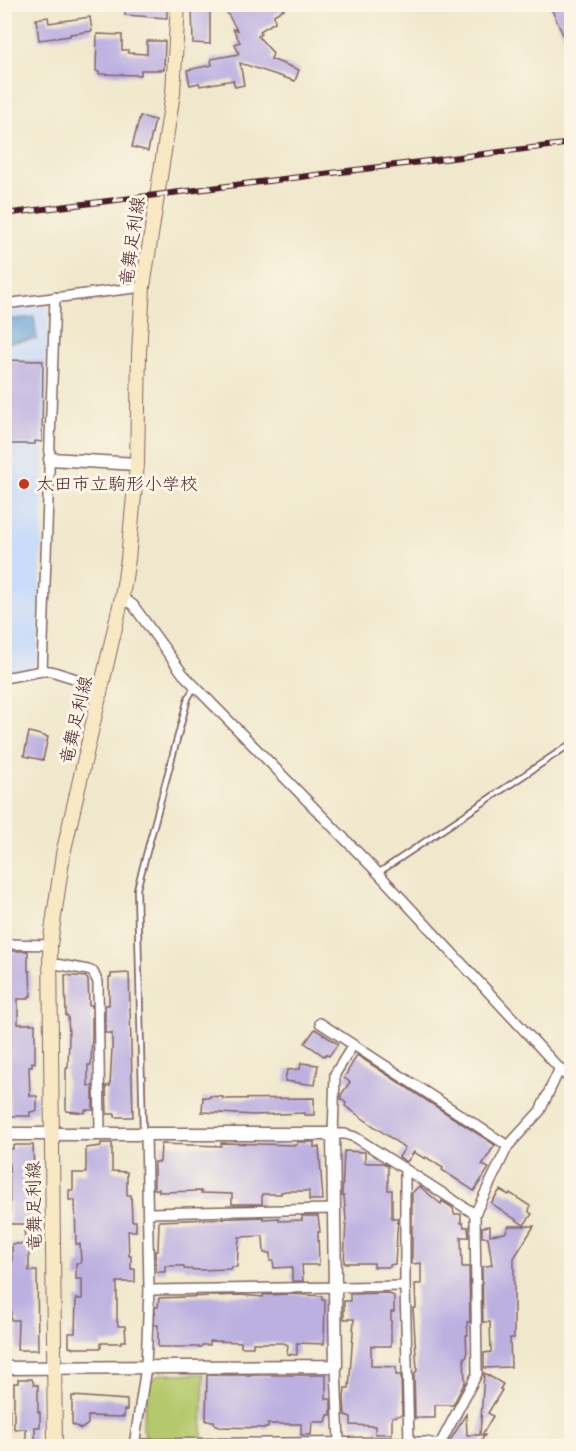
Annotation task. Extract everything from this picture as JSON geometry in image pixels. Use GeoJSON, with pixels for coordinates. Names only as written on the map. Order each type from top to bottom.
{"type":"FeatureCollection","features":[{"type":"Feature","properties":{"kind":"main road","name":"竜舞足利線"},"geometry":{"type":"LineString","coordinates":[[55,1446],[50,945],[63,854],[122,597],[128,559],[137,464],[143,287],[173,93],[178,4]]}},
{"type":"Feature","properties":{"kind":"street"},"geometry":{"type":"LineString","coordinates":[[4,304],[143,287]]}},
{"type":"Feature","properties":{"kind":"street"},"geometry":{"type":"LineString","coordinates":[[42,671],[55,297]]}},
{"type":"Feature","properties":{"kind":"street"},"geometry":{"type":"LineString","coordinates":[[50,459],[137,464]]}},
{"type":"Feature","properties":{"kind":"street"},"geometry":{"type":"LineString","coordinates":[[122,597],[133,604],[183,674],[378,873],[572,1082]]}},
{"type":"Feature","properties":{"kind":"street"},"geometry":{"type":"LineString","coordinates":[[4,678],[51,671],[102,687]]}},
{"type":"Feature","properties":{"kind":"street"},"geometry":{"type":"LineString","coordinates":[[4,944],[50,945]]}},
{"type":"Feature","properties":{"kind":"street"},"geometry":{"type":"LineString","coordinates":[[50,963],[88,970],[93,972],[98,982],[100,1133]]}},
{"type":"Feature","properties":{"kind":"street"},"geometry":{"type":"LineString","coordinates":[[320,1023],[508,1146]]}},
{"type":"Feature","properties":{"kind":"street"},"geometry":{"type":"LineString","coordinates":[[339,1442],[333,1134],[335,1074],[354,1045]]}},
{"type":"Feature","properties":{"kind":"street"},"geometry":{"type":"LineString","coordinates":[[145,1133],[149,1290],[146,1367],[135,1445],[409,1442],[439,1446],[477,1374],[476,1214],[508,1146],[540,1111],[560,1068]]}},
{"type":"Feature","properties":{"kind":"street"},"geometry":{"type":"LineString","coordinates":[[4,1134],[345,1134],[355,1137],[476,1214]]}},
{"type":"Feature","properties":{"kind":"street"},"geometry":{"type":"LineString","coordinates":[[405,1170],[409,1442]]}},
{"type":"Feature","properties":{"kind":"street"},"geometry":{"type":"LineString","coordinates":[[148,1212],[334,1209]]}},
{"type":"Feature","properties":{"kind":"street"},"geometry":{"type":"LineString","coordinates":[[149,1290],[405,1286]]}},
{"type":"Feature","properties":{"kind":"street"},"geometry":{"type":"LineString","coordinates":[[4,1368],[336,1366]]}},
{"type":"Feature","properties":{"kind":"street"},"geometry":{"type":"LineString","coordinates":[[4,1397],[5,1446]]}},
{"type":"Feature","properties":{"kind":"lane"},"geometry":{"type":"LineString","coordinates":[[145,1133],[137,889],[188,698],[195,686]]}},
{"type":"Feature","properties":{"kind":"lane"},"geometry":{"type":"LineString","coordinates":[[378,873],[572,743]]}},
{"type":"Feature","properties":{"kind":"shaded area","name":"太田市立駒形小学校"},"geometry":{"type":"Polygon","coordinates":[[[45,305],[49,307],[38,658],[32,668],[5,673],[5,309],[45,305]]]}},
{"type":"Feature","properties":{"kind":"green space"},"geometry":{"type":"Polygon","coordinates":[[[160,1374],[204,1374],[202,1439],[148,1439],[142,1428],[149,1382],[160,1374]]]}},
{"type":"Feature","properties":{"kind":"water"},"geometry":{"type":"Polygon","coordinates":[[[34,317],[37,339],[5,343],[5,320],[34,317]]]}},
{"type":"Feature","properties":{"kind":"building"},"geometry":{"type":"Polygon","coordinates":[[[125,4],[167,4],[167,18],[125,15],[125,4]]]}},
{"type":"Feature","properties":{"kind":"building"},"geometry":{"type":"Polygon","coordinates":[[[196,4],[210,4],[210,44],[193,43],[192,8],[196,9],[196,4]]]}},
{"type":"Feature","properties":{"kind":"building"},"geometry":{"type":"Polygon","coordinates":[[[222,4],[292,4],[274,15],[275,22],[260,31],[261,34],[258,36],[273,53],[271,59],[299,70],[295,81],[240,63],[244,85],[235,87],[233,80],[200,86],[199,83],[190,85],[187,70],[212,65],[211,59],[239,54],[235,44],[240,42],[233,29],[237,30],[222,4]]]}},
{"type":"Feature","properties":{"kind":"building"},"geometry":{"type":"Polygon","coordinates":[[[549,4],[572,4],[572,54],[549,4]]]}},
{"type":"Feature","properties":{"kind":"building"},"geometry":{"type":"Polygon","coordinates":[[[48,17],[49,23],[90,17],[92,31],[39,40],[36,19],[48,17]]]}},
{"type":"Feature","properties":{"kind":"building"},"geometry":{"type":"Polygon","coordinates":[[[97,34],[122,35],[122,50],[128,50],[128,53],[147,54],[147,41],[165,41],[164,70],[141,70],[141,75],[99,74],[96,71],[97,34]]]}},
{"type":"Feature","properties":{"kind":"building"},"geometry":{"type":"Polygon","coordinates":[[[140,116],[155,120],[148,151],[132,147],[140,116]]]}},
{"type":"Feature","properties":{"kind":"building"},"geometry":{"type":"Polygon","coordinates":[[[4,360],[43,361],[42,442],[6,444],[4,441],[4,360]]]}},
{"type":"Feature","properties":{"kind":"building"},"geometry":{"type":"Polygon","coordinates":[[[29,732],[48,737],[43,760],[24,756],[29,732]]]}},
{"type":"Feature","properties":{"kind":"building"},"geometry":{"type":"Polygon","coordinates":[[[11,951],[28,951],[31,996],[29,999],[18,999],[18,1024],[35,1024],[35,1063],[32,1062],[32,1067],[29,1067],[30,1096],[37,1096],[37,1111],[30,1112],[30,1116],[10,1116],[7,956],[11,951]]]}},
{"type":"Feature","properties":{"kind":"building"},"geometry":{"type":"Polygon","coordinates":[[[129,973],[133,1117],[115,1117],[115,1114],[107,1114],[106,1086],[110,1086],[112,1033],[105,1033],[105,1005],[109,1005],[109,977],[111,974],[129,973]]]}},
{"type":"Feature","properties":{"kind":"building"},"geometry":{"type":"Polygon","coordinates":[[[65,975],[86,977],[89,1005],[92,1005],[91,1065],[88,1065],[88,1086],[93,1086],[93,1110],[85,1110],[85,1113],[66,1111],[69,1036],[65,975]]]}},
{"type":"Feature","properties":{"kind":"building"},"geometry":{"type":"Polygon","coordinates":[[[315,1029],[338,1044],[329,1056],[326,1054],[324,1056],[305,1043],[315,1029]]]}},
{"type":"Feature","properties":{"kind":"building"},"geometry":{"type":"Polygon","coordinates":[[[357,1055],[495,1145],[482,1165],[489,1168],[474,1191],[426,1157],[425,1159],[414,1152],[407,1162],[399,1157],[405,1148],[345,1106],[346,1103],[341,1099],[341,1095],[350,1082],[344,1078],[357,1055]]]}},
{"type":"Feature","properties":{"kind":"building"},"geometry":{"type":"Polygon","coordinates":[[[301,1063],[318,1065],[315,1085],[285,1081],[287,1070],[300,1069],[301,1063]]]}},
{"type":"Feature","properties":{"kind":"building"},"geometry":{"type":"Polygon","coordinates":[[[210,1096],[223,1097],[223,1099],[314,1098],[314,1115],[202,1112],[203,1097],[209,1098],[210,1096]]]}},
{"type":"Feature","properties":{"kind":"building"},"geometry":{"type":"Polygon","coordinates":[[[297,1142],[314,1142],[314,1147],[319,1147],[323,1200],[309,1200],[309,1191],[286,1191],[281,1194],[262,1194],[262,1204],[232,1204],[232,1194],[201,1193],[201,1191],[159,1192],[159,1189],[154,1189],[154,1162],[160,1162],[161,1144],[297,1145],[297,1142]]]}},
{"type":"Feature","properties":{"kind":"building"},"geometry":{"type":"Polygon","coordinates":[[[101,1143],[112,1143],[112,1171],[127,1172],[127,1195],[131,1195],[132,1221],[136,1221],[136,1231],[128,1231],[129,1256],[131,1256],[131,1269],[135,1269],[135,1282],[117,1282],[117,1320],[118,1326],[125,1326],[126,1341],[101,1343],[101,1348],[75,1348],[69,1347],[69,1333],[75,1333],[76,1299],[82,1299],[82,1279],[76,1279],[76,1263],[81,1263],[80,1244],[76,1244],[75,1200],[69,1200],[69,1190],[73,1190],[73,1173],[86,1173],[86,1148],[101,1146],[101,1143]]]}},
{"type":"Feature","properties":{"kind":"building"},"geometry":{"type":"Polygon","coordinates":[[[16,1145],[33,1145],[34,1175],[37,1175],[34,1212],[37,1212],[38,1243],[25,1243],[24,1224],[11,1224],[10,1220],[9,1149],[13,1149],[16,1145]]]}},
{"type":"Feature","properties":{"kind":"building"},"geometry":{"type":"Polygon","coordinates":[[[344,1151],[365,1152],[365,1163],[383,1163],[388,1166],[388,1190],[392,1190],[392,1218],[398,1218],[395,1264],[390,1267],[374,1267],[374,1263],[344,1263],[346,1220],[344,1196],[342,1196],[344,1151]]]}},
{"type":"Feature","properties":{"kind":"building"},"geometry":{"type":"Polygon","coordinates":[[[419,1186],[441,1204],[442,1201],[453,1208],[454,1214],[461,1214],[461,1223],[464,1227],[468,1227],[469,1237],[461,1237],[462,1267],[469,1267],[470,1322],[467,1322],[467,1357],[464,1357],[465,1382],[453,1405],[435,1405],[435,1418],[415,1418],[414,1375],[417,1370],[413,1308],[416,1308],[415,1284],[421,1284],[421,1263],[412,1264],[412,1193],[419,1186]]]}},
{"type":"Feature","properties":{"kind":"building"},"geometry":{"type":"Polygon","coordinates":[[[500,1190],[509,1195],[510,1193],[530,1206],[529,1212],[532,1214],[524,1225],[491,1203],[500,1190]]]}},
{"type":"Feature","properties":{"kind":"building"},"geometry":{"type":"Polygon","coordinates":[[[302,1216],[318,1216],[320,1232],[318,1232],[319,1265],[302,1265],[303,1281],[292,1281],[292,1267],[274,1268],[273,1261],[270,1261],[270,1253],[264,1253],[263,1236],[239,1237],[237,1267],[198,1270],[184,1269],[184,1266],[165,1266],[165,1272],[156,1272],[155,1251],[158,1251],[159,1221],[263,1217],[263,1219],[279,1218],[279,1221],[302,1220],[302,1216]]]}},
{"type":"Feature","properties":{"kind":"building"},"geometry":{"type":"Polygon","coordinates":[[[490,1226],[490,1235],[505,1233],[509,1226],[534,1226],[514,1258],[514,1338],[510,1338],[511,1367],[484,1368],[484,1353],[491,1352],[490,1322],[483,1322],[482,1267],[492,1265],[488,1237],[482,1237],[482,1227],[490,1226]]]}},
{"type":"Feature","properties":{"kind":"building"},"geometry":{"type":"Polygon","coordinates":[[[12,1244],[29,1244],[29,1271],[37,1271],[38,1350],[17,1350],[18,1320],[11,1320],[9,1271],[12,1271],[12,1244]]]}},
{"type":"Feature","properties":{"kind":"building"},"geometry":{"type":"Polygon","coordinates":[[[387,1293],[394,1296],[394,1312],[391,1312],[391,1346],[371,1346],[371,1366],[396,1367],[396,1375],[401,1375],[402,1415],[392,1417],[392,1434],[375,1434],[375,1426],[351,1425],[351,1417],[345,1415],[345,1388],[349,1388],[354,1319],[344,1319],[344,1301],[350,1301],[350,1294],[387,1293]]]}},
{"type":"Feature","properties":{"kind":"building"},"geometry":{"type":"Polygon","coordinates":[[[240,1295],[263,1297],[263,1295],[322,1296],[322,1300],[325,1300],[324,1344],[297,1343],[297,1355],[287,1354],[288,1345],[283,1343],[253,1343],[253,1347],[241,1347],[241,1342],[210,1341],[210,1345],[201,1347],[158,1347],[158,1325],[154,1325],[155,1307],[158,1307],[159,1298],[240,1295]]]}},
{"type":"Feature","properties":{"kind":"building"},"geometry":{"type":"Polygon","coordinates":[[[484,1373],[503,1384],[500,1389],[502,1390],[488,1413],[493,1416],[482,1435],[485,1435],[478,1446],[447,1446],[466,1414],[467,1435],[480,1435],[484,1373]]]}},
{"type":"Feature","properties":{"kind":"building"},"geometry":{"type":"Polygon","coordinates":[[[207,1375],[326,1375],[326,1399],[331,1399],[331,1415],[328,1415],[326,1422],[312,1422],[311,1435],[301,1435],[301,1424],[268,1424],[268,1428],[218,1427],[214,1421],[206,1421],[207,1375]]]}},
{"type":"Feature","properties":{"kind":"building"},"geometry":{"type":"Polygon","coordinates":[[[18,1379],[32,1379],[34,1385],[38,1385],[40,1427],[35,1427],[35,1446],[26,1446],[26,1429],[14,1429],[14,1383],[18,1383],[18,1379]]]}},
{"type":"Feature","properties":{"kind":"building"},"geometry":{"type":"Polygon","coordinates":[[[72,1396],[127,1400],[127,1410],[124,1410],[124,1417],[88,1416],[88,1424],[81,1429],[72,1424],[72,1396]]]}},
{"type":"Feature","properties":{"kind":"railway"},"geometry":{"type":"LineString","coordinates":[[4,214],[572,143]]}},
{"type":"Feature","properties":{"kind":"place","name":"太田市立駒形小学校"},"geometry":{"type":"Point","coordinates":[24,484]}}]}
